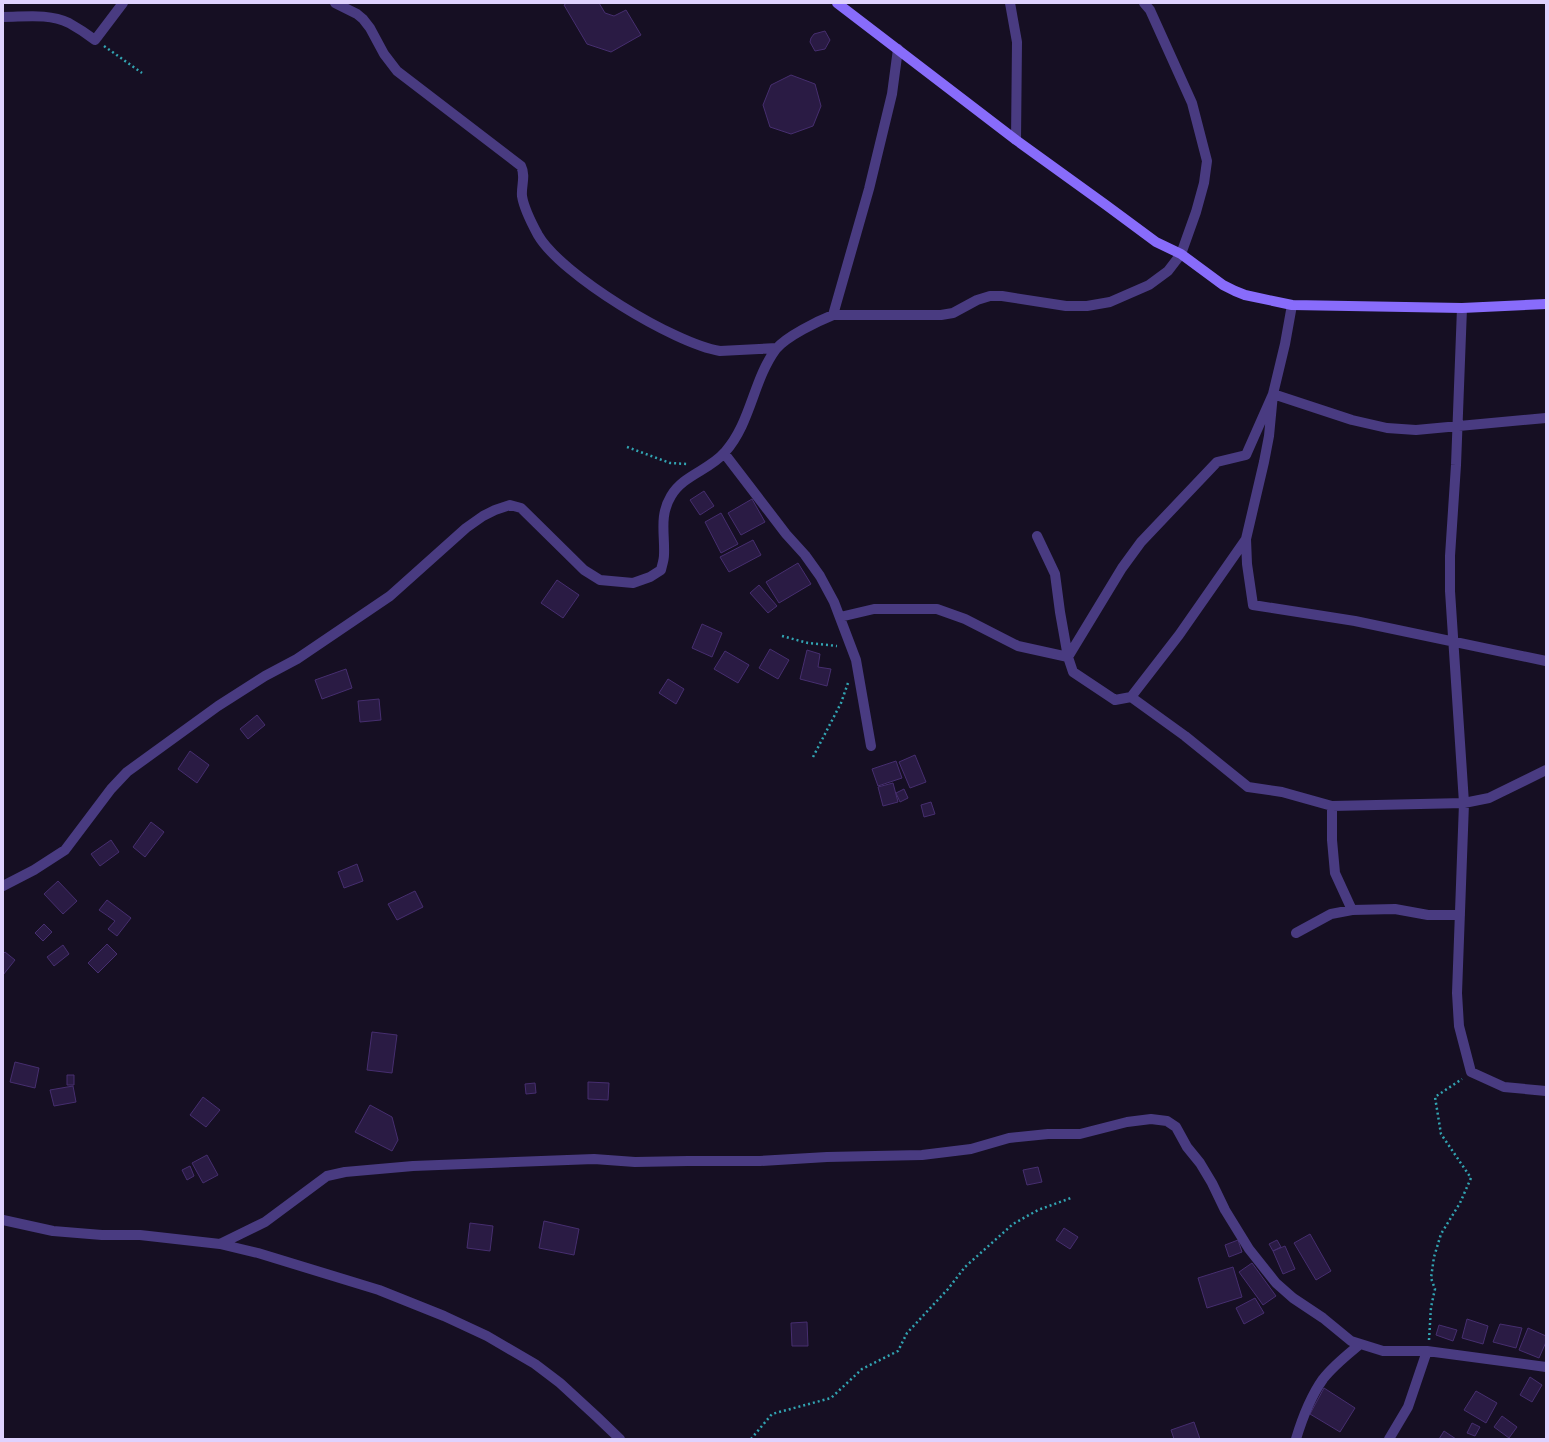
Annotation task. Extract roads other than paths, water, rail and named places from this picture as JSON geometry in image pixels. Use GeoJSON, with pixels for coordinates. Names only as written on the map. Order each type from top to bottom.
{"type":"FeatureCollection","features":[{"type":"Feature","properties":{"kind":"street"},"geometry":{"type":"LineString","coordinates":[[3,16],[38,16],[56,19],[69,23],[95,40],[123,3]]}},
{"type":"Feature","properties":{"kind":"street"},"geometry":{"type":"LineString","coordinates":[[334,3],[357,14],[363,19],[370,28],[384,54],[397,71],[521,166],[523,171],[522,196],[525,207],[539,236],[556,257],[573,273],[649,322],[696,345],[711,350],[720,351],[777,348]]}},
{"type":"Feature","properties":{"kind":"street"},"geometry":{"type":"LineString","coordinates":[[837,3],[1016,140],[1156,242],[1181,254],[1224,285],[1235,291],[1245,295],[1292,305],[1462,308],[1546,304]]}},
{"type":"Feature","properties":{"kind":"street"},"geometry":{"type":"LineString","coordinates":[[1010,3],[1017,42],[1016,140]]}},
{"type":"Feature","properties":{"kind":"street"},"geometry":{"type":"LineString","coordinates":[[3,886],[34,870],[65,850],[111,789],[127,772],[218,706],[265,676],[297,659],[390,596],[466,528],[483,516],[495,510],[510,506],[521,508],[584,570],[600,580],[633,583],[650,577],[661,570],[664,556],[662,524],[670,496],[678,487],[724,453],[736,437],[746,417],[765,368],[777,348],[817,321],[833,315],[940,315],[953,313],[977,300],[990,296],[1002,296],[1066,306],[1087,306],[1110,302],[1149,285],[1168,271],[1181,254],[1196,212],[1204,183],[1207,161],[1192,103],[1150,10],[1144,3]]}},
{"type":"Feature","properties":{"kind":"street"},"geometry":{"type":"LineString","coordinates":[[833,315],[869,189],[892,94],[898,49]]}},
{"type":"Feature","properties":{"kind":"street"},"geometry":{"type":"LineString","coordinates":[[1292,305],[1285,344],[1273,394],[1269,436],[1264,462],[1246,539],[1247,564],[1253,605],[1355,621],[1546,661]]}},
{"type":"Feature","properties":{"kind":"street"},"geometry":{"type":"LineString","coordinates":[[1462,308],[1458,427],[1450,556],[1450,592],[1464,803],[1457,993],[1460,1026],[1471,1072],[1504,1087],[1546,1091]]}},
{"type":"Feature","properties":{"kind":"street"},"geometry":{"type":"LineString","coordinates":[[1273,394],[1352,420],[1387,428],[1416,430],[1546,418]]}},
{"type":"Feature","properties":{"kind":"street"},"geometry":{"type":"LineString","coordinates":[[1068,657],[1122,568],[1141,542],[1217,462],[1246,455],[1273,394]]}},
{"type":"Feature","properties":{"kind":"street"},"geometry":{"type":"LineString","coordinates":[[724,453],[786,534],[805,555],[820,576],[834,602],[856,660],[871,746]]}},
{"type":"Feature","properties":{"kind":"street"},"geometry":{"type":"LineString","coordinates":[[1037,536],[1055,574],[1068,657],[1073,672],[1115,700],[1131,697],[1179,635],[1246,539]]}},
{"type":"Feature","properties":{"kind":"street"},"geometry":{"type":"LineString","coordinates":[[840,617],[874,609],[937,609],[965,619],[1018,646],[1068,657]]}},
{"type":"Feature","properties":{"kind":"street"},"geometry":{"type":"LineString","coordinates":[[1131,697],[1185,736],[1248,787],[1282,792],[1332,806],[1464,803],[1488,798],[1546,770]]}},
{"type":"Feature","properties":{"kind":"street"},"geometry":{"type":"LineString","coordinates":[[1332,806],[1335,872],[1352,910]]}},
{"type":"Feature","properties":{"kind":"street"},"geometry":{"type":"LineString","coordinates":[[1296,933],[1331,914],[1352,910],[1395,909],[1428,915],[1460,915]]}},
{"type":"Feature","properties":{"kind":"street"},"geometry":{"type":"LineString","coordinates":[[220,1244],[265,1222],[327,1176],[345,1172],[428,1165],[594,1159],[635,1162],[760,1161],[827,1156],[922,1155],[972,1149],[1009,1138],[1048,1134],[1080,1134],[1127,1122],[1151,1119],[1168,1121],[1176,1127],[1187,1147],[1200,1163],[1212,1183],[1224,1210],[1249,1249],[1276,1282],[1293,1298],[1323,1318],[1351,1341],[1382,1351],[1426,1351],[1546,1366]]}},
{"type":"Feature","properties":{"kind":"street"},"geometry":{"type":"LineString","coordinates":[[3,1220],[53,1231],[102,1235],[140,1235],[220,1244],[258,1253],[379,1290],[451,1319],[487,1336],[535,1364],[560,1383],[598,1416],[620,1439]]}},
{"type":"Feature","properties":{"kind":"street"},"geometry":{"type":"LineString","coordinates":[[1296,1439],[1313,1396],[1323,1379],[1359,1344]]}},
{"type":"Feature","properties":{"kind":"street"},"geometry":{"type":"LineString","coordinates":[[1389,1439],[1408,1407],[1426,1351]]}}]}
